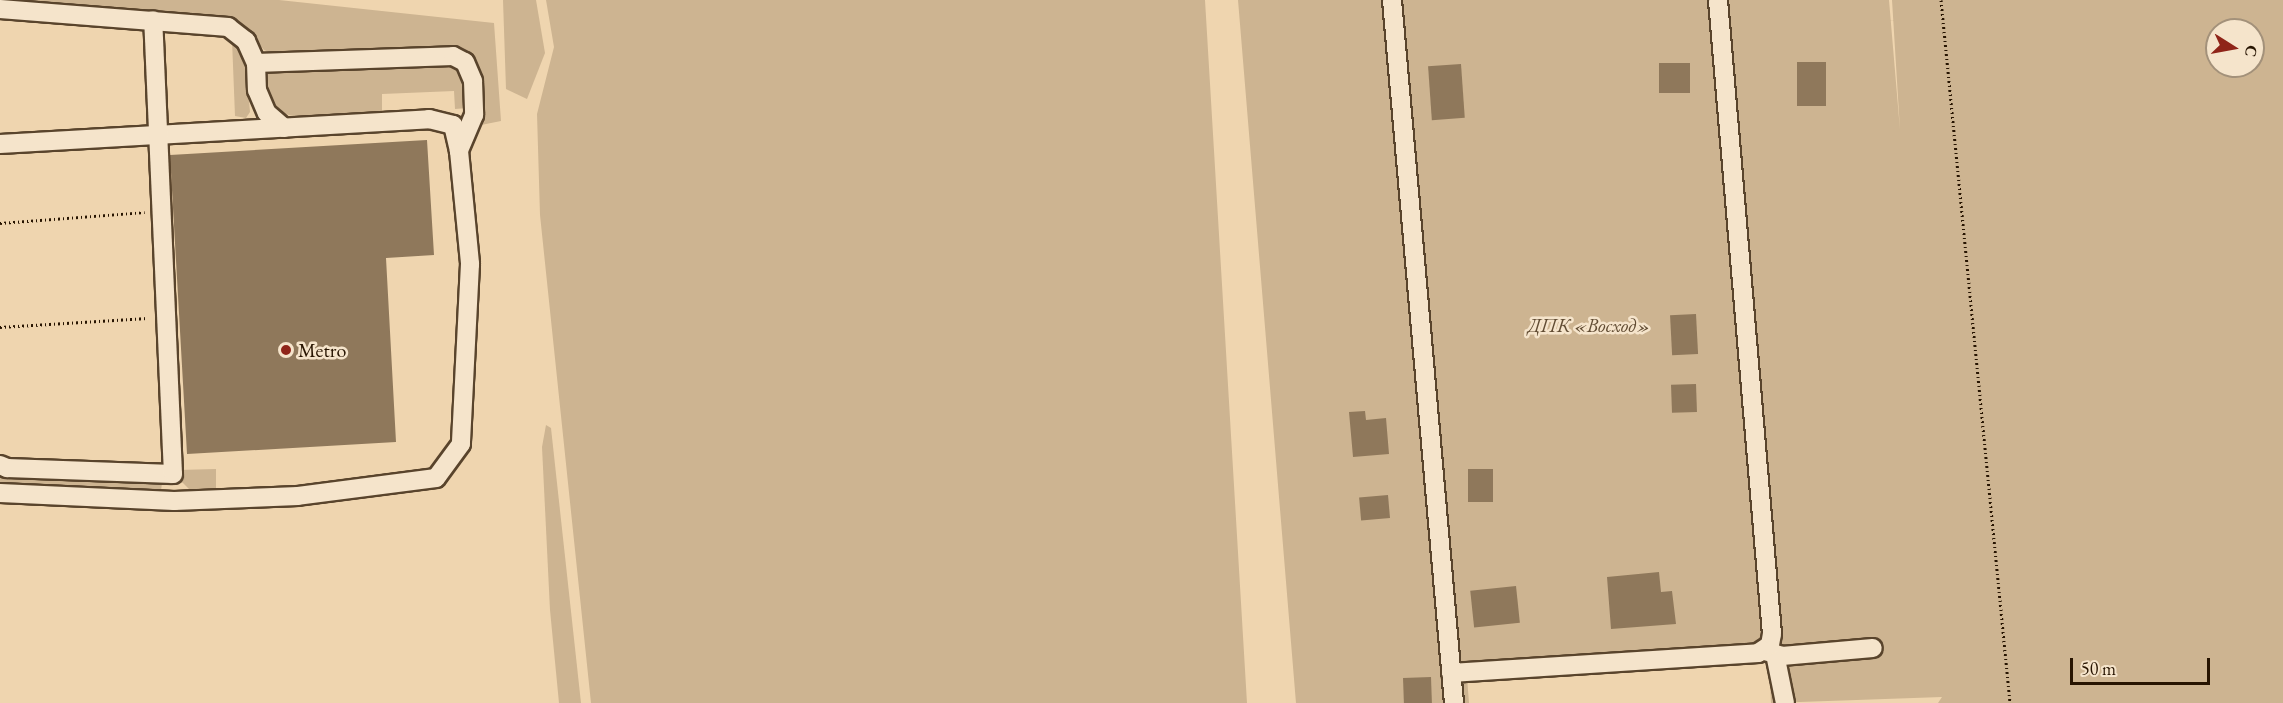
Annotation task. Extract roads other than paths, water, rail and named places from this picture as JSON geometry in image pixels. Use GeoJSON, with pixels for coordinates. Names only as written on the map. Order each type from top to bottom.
{"type":"FeatureCollection","features":[{"type":"Feature","properties":{"kind":"lane"},"geometry":{"type":"LineString","coordinates":[[1392,0],[1454,703]]}},
{"type":"Feature","properties":{"kind":"lane"},"geometry":{"type":"LineString","coordinates":[[1718,0],[1772,634],[1770,652],[1785,691],[1785,703]]}},
{"type":"Feature","properties":{"kind":"lane"},"geometry":{"type":"LineString","coordinates":[[0,9],[228,27],[246,41],[256,63],[257,90],[267,113],[284,128]]}},
{"type":"Feature","properties":{"kind":"lane"},"geometry":{"type":"LineString","coordinates":[[153,20],[159,211],[174,501]]}},
{"type":"Feature","properties":{"kind":"lane"},"geometry":{"type":"LineString","coordinates":[[256,63],[453,56],[465,62],[472,81],[474,115],[459,151]]}},
{"type":"Feature","properties":{"kind":"lane"},"geometry":{"type":"LineString","coordinates":[[0,144],[429,119],[453,125],[459,151],[470,264],[461,444],[436,478],[298,496],[174,501],[0,493]]}},
{"type":"Feature","properties":{"kind":"lane"},"geometry":{"type":"LineString","coordinates":[[0,465],[7,468],[173,474]]}},
{"type":"Feature","properties":{"kind":"lane"},"geometry":{"type":"LineString","coordinates":[[1451,673],[1770,652],[1873,648]]}},
{"type":"Feature","properties":{"kind":"place","name":"Metro"},"geometry":{"type":"Point","coordinates":[286,350]}},
{"type":"Feature","properties":{"kind":"park label","name":"ДПК «Восход»"},"geometry":{"type":"Point","coordinates":[1589,325]}}]}
